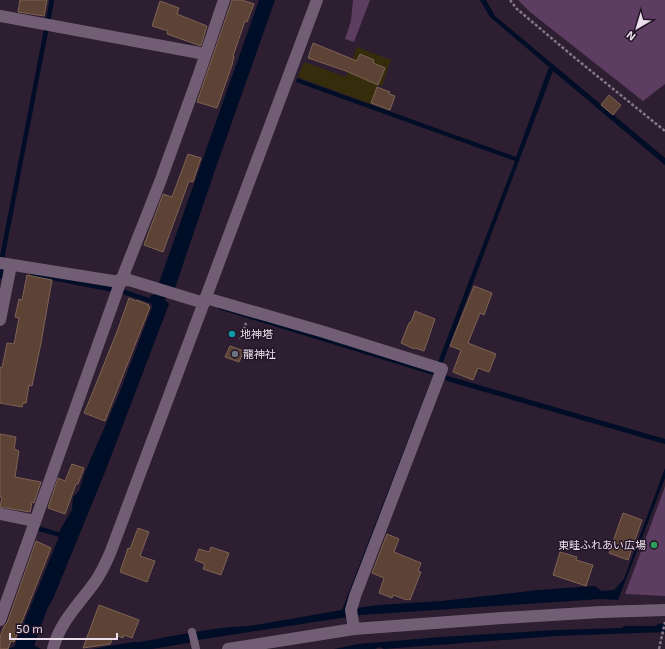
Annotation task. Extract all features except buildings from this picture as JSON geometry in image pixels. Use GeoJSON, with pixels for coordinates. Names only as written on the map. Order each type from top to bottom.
{"type":"FeatureCollection","features":[{"type":"Feature","properties":{"kind":"street"},"geometry":{"type":"LineString","coordinates":[[0,620],[119,287],[160,182],[224,0]]}},
{"type":"Feature","properties":{"kind":"street"},"geometry":{"type":"LineString","coordinates":[[53,649],[63,624],[103,570],[111,551],[317,0]]}},
{"type":"Feature","properties":{"kind":"street"},"geometry":{"type":"LineString","coordinates":[[0,16],[205,54]]}},
{"type":"Feature","properties":{"kind":"street"},"geometry":{"type":"LineString","coordinates":[[0,320],[7,267],[113,281],[119,287]]}},
{"type":"Feature","properties":{"kind":"street"},"geometry":{"type":"LineString","coordinates":[[119,287],[129,280],[165,292],[324,332],[439,371],[355,596],[351,613],[354,629]]}},
{"type":"Feature","properties":{"kind":"street"},"geometry":{"type":"LineString","coordinates":[[0,514],[34,525]]}},
{"type":"Feature","properties":{"kind":"street"},"geometry":{"type":"LineString","coordinates":[[228,649],[354,629],[502,618],[665,610]]}},
{"type":"Feature","properties":{"kind":"lane"},"geometry":{"type":"LineString","coordinates":[[192,632],[195,646]]}},
{"type":"Feature","properties":{"kind":"path"},"geometry":{"type":"LineString","coordinates":[[510,0],[517,9],[665,131]]}},
{"type":"Feature","properties":{"kind":"path"},"geometry":{"type":"LineString","coordinates":[[240,340],[246,323]]}},
{"type":"Feature","properties":{"kind":"path"},"geometry":{"type":"LineString","coordinates":[[659,649],[664,624]]}},
{"type":"Feature","properties":{"kind":"shaded area"},"geometry":{"type":"Polygon","coordinates":[[[353,0],[370,0],[354,42],[345,39],[351,21],[353,0]]]}},
{"type":"Feature","properties":{"kind":"shaded area"},"geometry":{"type":"Polygon","coordinates":[[[518,0],[665,0],[665,84],[643,101],[530,12],[518,0]]]}},
{"type":"Feature","properties":{"kind":"shaded area","name":"東畦ふれあい広場"},"geometry":{"type":"Polygon","coordinates":[[[665,486],[665,596],[625,594],[662,495],[665,486]]]}},
{"type":"Feature","properties":{"kind":"sand"},"geometry":{"type":"Polygon","coordinates":[[[357,47],[391,60],[382,86],[378,85],[371,104],[298,77],[304,62],[346,77],[357,47]]]}},
{"type":"Feature","properties":{"kind":"water"},"geometry":{"type":"Polygon","coordinates":[[[259,0],[275,0],[175,288],[169,289],[165,300],[169,304],[105,472],[53,599],[48,607],[35,643],[35,646],[41,649],[6,649],[14,647],[59,537],[60,530],[72,510],[73,497],[79,491],[85,472],[119,394],[152,307],[150,298],[151,295],[154,295],[160,280],[259,0]]]}},
{"type":"Feature","properties":{"kind":"water"},"geometry":{"type":"Polygon","coordinates":[[[480,0],[486,0],[495,16],[665,158],[665,165],[553,71],[440,370],[448,376],[665,439],[665,444],[447,381],[442,376],[348,609],[378,605],[441,601],[538,590],[595,586],[601,591],[614,590],[624,579],[665,468],[665,478],[618,600],[600,599],[361,615],[191,641],[188,643],[152,649],[92,649],[208,630],[249,626],[342,610],[433,375],[218,309],[219,305],[435,370],[515,161],[296,82],[297,78],[516,157],[549,67],[490,17],[480,0]]]}},
{"type":"Feature","properties":{"kind":"water"},"geometry":{"type":"Polygon","coordinates":[[[665,623],[665,632],[556,636],[384,649],[379,647],[375,649],[334,649],[358,644],[441,637],[556,630],[622,628],[624,626],[656,626],[658,624],[665,623]]]}},
{"type":"Feature","properties":{"kind":"waterway"},"geometry":{"type":"LineString","coordinates":[[0,277],[2,258],[52,0]]}},
{"type":"Feature","properties":{"kind":"waterway"},"geometry":{"type":"LineString","coordinates":[[33,274],[124,292],[154,302]]}},
{"type":"Feature","properties":{"kind":"waterway"},"geometry":{"type":"LineString","coordinates":[[33,527],[64,536]]}},
{"type":"Feature","properties":{"kind":"place","name":"地神塔"},"geometry":{"type":"Point","coordinates":[232,334]}},
{"type":"Feature","properties":{"kind":"place","name":"龍神社"},"geometry":{"type":"Point","coordinates":[235,354]}},
{"type":"Feature","properties":{"kind":"place","name":"東畦ふれあい広場"},"geometry":{"type":"Point","coordinates":[654,545]}}]}
